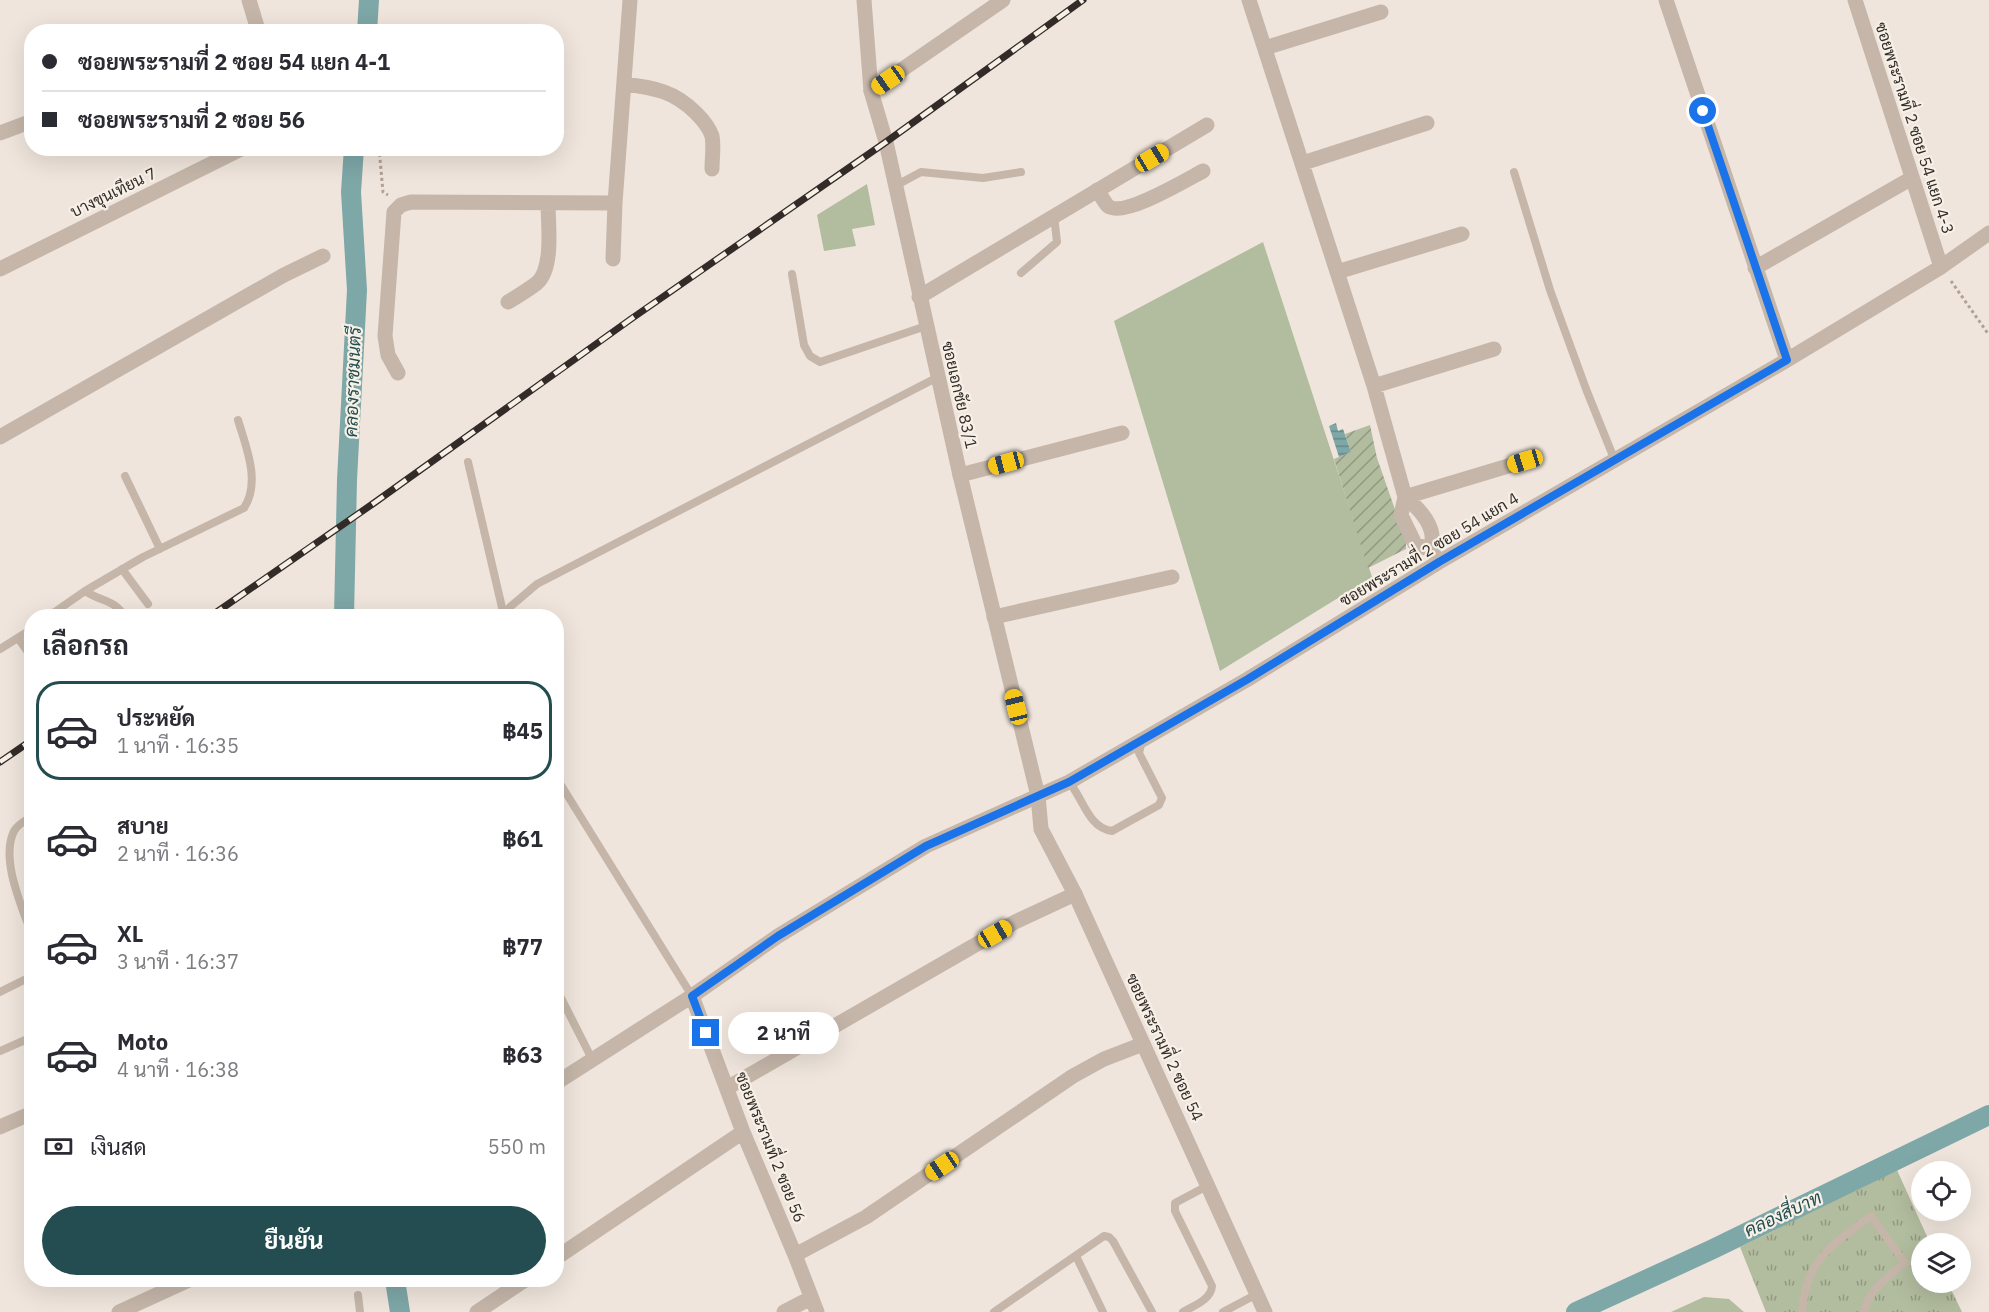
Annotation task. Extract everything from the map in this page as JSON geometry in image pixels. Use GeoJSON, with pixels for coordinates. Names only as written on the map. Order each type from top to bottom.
{"type":"FeatureCollection","features":[{"type":"Feature","properties":{"kind":"street"},"geometry":{"type":"LineString","coordinates":[[249,0],[255,24]]}},
{"type":"Feature","properties":{"kind":"street"},"geometry":{"type":"LineString","coordinates":[[613,259],[630,0]]}},
{"type":"Feature","properties":{"kind":"street","name":"ซอยเอกชัย 83/1"},"geometry":{"type":"LineString","coordinates":[[864,0],[872,91],[960,475],[1038,796]]}},
{"type":"Feature","properties":{"kind":"street"},"geometry":{"type":"LineString","coordinates":[[872,91],[1003,0]]}},
{"type":"Feature","properties":{"kind":"street"},"geometry":{"type":"LineString","coordinates":[[1249,0],[1374,386],[1405,497],[1419,508],[1432,533],[1435,556]]}},
{"type":"Feature","properties":{"kind":"street"},"geometry":{"type":"LineString","coordinates":[[1666,0],[1787,360]]}},
{"type":"Feature","properties":{"kind":"street","name":"ซอยพระรามที่ 2 ซอย 54 แยก 4-3"},"geometry":{"type":"LineString","coordinates":[[1855,0],[1941,267]]}},
{"type":"Feature","properties":{"kind":"street"},"geometry":{"type":"LineString","coordinates":[[1265,48],[1381,12]]}},
{"type":"Feature","properties":{"kind":"street"},"geometry":{"type":"LineString","coordinates":[[624,84],[652,88],[684,101],[705,122],[711,133],[712,169]]}},
{"type":"Feature","properties":{"kind":"street"},"geometry":{"type":"LineString","coordinates":[[1303,162],[1427,123]]}},
{"type":"Feature","properties":{"kind":"street"},"geometry":{"type":"LineString","coordinates":[[0,133],[24,124]]}},
{"type":"Feature","properties":{"kind":"street"},"geometry":{"type":"LineString","coordinates":[[919,297],[1207,125]]}},
{"type":"Feature","properties":{"kind":"street","name":"บางขุนเทียน 7"},"geometry":{"type":"LineString","coordinates":[[0,269],[227,156]]}},
{"type":"Feature","properties":{"kind":"street"},"geometry":{"type":"LineString","coordinates":[[1097,190],[1108,206],[1123,209],[1203,171]]}},
{"type":"Feature","properties":{"kind":"street"},"geometry":{"type":"LineString","coordinates":[[1755,268],[1912,178]]}},
{"type":"Feature","properties":{"kind":"street"},"geometry":{"type":"LineString","coordinates":[[398,373],[388,355],[385,336],[394,212],[401,204],[411,202],[615,203]]}},
{"type":"Feature","properties":{"kind":"street"},"geometry":{"type":"LineString","coordinates":[[508,302],[538,282],[545,268],[548,203]]}},
{"type":"Feature","properties":{"kind":"street","name":"ซอยพระรามที่ 2 ซอย 54 แยก 4"},"geometry":{"type":"LineString","coordinates":[[564,1078],[692,996],[778,936],[926,846],[1069,782],[1248,679],[1435,556],[1616,461],[1941,267],[1989,233]]}},
{"type":"Feature","properties":{"kind":"street"},"geometry":{"type":"LineString","coordinates":[[1337,272],[1462,234]]}},
{"type":"Feature","properties":{"kind":"street"},"geometry":{"type":"LineString","coordinates":[[0,437],[284,275],[323,256]]}},
{"type":"Feature","properties":{"kind":"street"},"geometry":{"type":"LineString","coordinates":[[1374,386],[1494,349]]}},
{"type":"Feature","properties":{"kind":"street"},"geometry":{"type":"LineString","coordinates":[[960,475],[1122,433]]}},
{"type":"Feature","properties":{"kind":"street"},"geometry":{"type":"LineString","coordinates":[[1405,497],[1525,461]]}},
{"type":"Feature","properties":{"kind":"street"},"geometry":{"type":"LineString","coordinates":[[994,617],[1172,577]]}},
{"type":"Feature","properties":{"kind":"street","name":"ซอยพระรามที่ 2 ซอย 54"},"geometry":{"type":"LineString","coordinates":[[1038,796],[1041,830],[1075,894],[1265,1312]]}},
{"type":"Feature","properties":{"kind":"street"},"geometry":{"type":"LineString","coordinates":[[727,1088],[1016,922],[1075,894]]}},
{"type":"Feature","properties":{"kind":"street","name":"ซอยพระรามที่ 2 ซอย 56"},"geometry":{"type":"LineString","coordinates":[[692,996],[743,1132],[814,1305]]}},
{"type":"Feature","properties":{"kind":"street"},"geometry":{"type":"LineString","coordinates":[[795,1254],[866,1217],[1074,1076],[1104,1059],[1143,1044]]}},
{"type":"Feature","properties":{"kind":"street"},"geometry":{"type":"LineString","coordinates":[[0,1127],[24,1116]]}},
{"type":"Feature","properties":{"kind":"street"},"geometry":{"type":"LineString","coordinates":[[564,1253],[743,1132]]}},
{"type":"Feature","properties":{"kind":"street"},"geometry":{"type":"LineString","coordinates":[[119,1312],[174,1287]]}},
{"type":"Feature","properties":{"kind":"street"},"geometry":{"type":"LineString","coordinates":[[477,1312],[514,1287]]}},
{"type":"Feature","properties":{"kind":"street"},"geometry":{"type":"LineString","coordinates":[[784,1312],[814,1305]]}},
{"type":"Feature","properties":{"kind":"lane"},"geometry":{"type":"LineString","coordinates":[[895,186],[921,172],[983,178],[1021,172]]}},
{"type":"Feature","properties":{"kind":"lane"},"geometry":{"type":"LineString","coordinates":[[1514,172],[1550,290],[1586,390],[1616,461]]}},
{"type":"Feature","properties":{"kind":"lane"},"geometry":{"type":"LineString","coordinates":[[1021,273],[1057,242],[1054,216]]}},
{"type":"Feature","properties":{"kind":"lane"},"geometry":{"type":"LineString","coordinates":[[792,274],[804,345],[810,356],[820,362],[926,326]]}},
{"type":"Feature","properties":{"kind":"lane"},"geometry":{"type":"LineString","coordinates":[[509,609],[537,584],[938,377]]}},
{"type":"Feature","properties":{"kind":"lane"},"geometry":{"type":"LineString","coordinates":[[59,609],[122,569],[244,508],[251,497],[250,463],[238,420]]}},
{"type":"Feature","properties":{"kind":"lane"},"geometry":{"type":"LineString","coordinates":[[468,462],[502,609]]}},
{"type":"Feature","properties":{"kind":"lane"},"geometry":{"type":"LineString","coordinates":[[126,476],[160,549]]}},
{"type":"Feature","properties":{"kind":"lane"},"geometry":{"type":"LineString","coordinates":[[122,569],[148,603]]}},
{"type":"Feature","properties":{"kind":"lane"},"geometry":{"type":"LineString","coordinates":[[85,591],[95,598],[113,603],[120,609]]}},
{"type":"Feature","properties":{"kind":"lane"},"geometry":{"type":"LineString","coordinates":[[0,649],[24,634]]}},
{"type":"Feature","properties":{"kind":"lane"},"geometry":{"type":"LineString","coordinates":[[18,638],[24,647]]}},
{"type":"Feature","properties":{"kind":"lane"},"geometry":{"type":"LineString","coordinates":[[1069,782],[1096,826],[1103,830],[1112,831],[1159,805],[1162,798],[1159,790],[1139,753],[1142,739]]}},
{"type":"Feature","properties":{"kind":"lane"},"geometry":{"type":"LineString","coordinates":[[564,790],[692,996]]}},
{"type":"Feature","properties":{"kind":"lane"},"geometry":{"type":"LineString","coordinates":[[24,825],[15,829],[7,846],[9,866],[24,911]]}},
{"type":"Feature","properties":{"kind":"lane"},"geometry":{"type":"LineString","coordinates":[[0,992],[24,980]]}},
{"type":"Feature","properties":{"kind":"lane"},"geometry":{"type":"LineString","coordinates":[[564,1004],[593,1060]]}},
{"type":"Feature","properties":{"kind":"lane"},"geometry":{"type":"LineString","coordinates":[[0,1051],[24,1040]]}},
{"type":"Feature","properties":{"kind":"lane"},"geometry":{"type":"LineString","coordinates":[[1182,1312],[1207,1298],[1212,1291],[1212,1286],[1174,1206],[1181,1198],[1209,1185]]}},
{"type":"Feature","properties":{"kind":"lane"},"geometry":{"type":"LineString","coordinates":[[1802,1312],[1803,1296],[1814,1265],[1830,1246],[1871,1216],[1905,1263],[1876,1287],[1866,1303],[1864,1312]]}},
{"type":"Feature","properties":{"kind":"lane"},"geometry":{"type":"LineString","coordinates":[[994,1312],[1104,1236],[1109,1237],[1152,1312]]}},
{"type":"Feature","properties":{"kind":"lane"},"geometry":{"type":"LineString","coordinates":[[1076,1256],[1103,1312]]}},
{"type":"Feature","properties":{"kind":"lane"},"geometry":{"type":"LineString","coordinates":[[1223,1312],[1257,1294]]}},
{"type":"Feature","properties":{"kind":"lane"},"geometry":{"type":"LineString","coordinates":[[358,1295],[360,1312]]}},
{"type":"Feature","properties":{"kind":"path"},"geometry":{"type":"LineString","coordinates":[[380,156],[383,192],[401,204]]}},
{"type":"Feature","properties":{"kind":"path"},"geometry":{"type":"LineString","coordinates":[[1941,267],[1989,335]]}},
{"type":"Feature","properties":{"kind":"green space"},"geometry":{"type":"Polygon","coordinates":[[[867,184],[875,225],[852,229],[856,246],[824,251],[817,215],[867,184]]]}},
{"type":"Feature","properties":{"kind":"green space"},"geometry":{"type":"Polygon","coordinates":[[[1263,242],[1372,577],[1220,671],[1114,321],[1263,242]]]}},
{"type":"Feature","properties":{"kind":"green space"},"geometry":{"type":"Polygon","coordinates":[[[1370,425],[1377,458],[1406,541],[1406,549],[1368,568],[1334,459],[1351,452],[1345,434],[1370,425]]]}},
{"type":"Feature","properties":{"kind":"green space"},"geometry":{"type":"Polygon","coordinates":[[[1897,1170],[1911,1201],[1911,1221],[1920,1221],[1925,1233],[1911,1233],[1911,1293],[1953,1293],[1962,1312],[1766,1312],[1740,1247],[1897,1170]]]}},
{"type":"Feature","properties":{"kind":"green space"},"geometry":{"type":"Polygon","coordinates":[[[1704,1297],[1729,1299],[1744,1312],[1671,1312],[1704,1297]]]}},
{"type":"Feature","properties":{"kind":"water"},"geometry":{"type":"Polygon","coordinates":[[[1336,423],[1338,431],[1343,429],[1351,452],[1339,457],[1329,426],[1336,423]]]}},
{"type":"Feature","properties":{"kind":"waterway","name":"คลองราชมนตรี"},"geometry":{"type":"LineString","coordinates":[[368,24],[369,0]]}},
{"type":"Feature","properties":{"kind":"waterway","name":"คลองราชมนตรี"},"geometry":{"type":"LineString","coordinates":[[344,609],[347,480],[357,290],[351,192],[353,156]]}},
{"type":"Feature","properties":{"kind":"waterway","name":"คลองสี่บาท"},"geometry":{"type":"LineString","coordinates":[[1576,1312],[1713,1249],[1989,1115]]}},
{"type":"Feature","properties":{"kind":"waterway","name":"คลองราชมนตรี"},"geometry":{"type":"LineString","coordinates":[[396,1287],[400,1312]]}},
{"type":"Feature","properties":{"kind":"railway"},"geometry":{"type":"LineString","coordinates":[[221,609],[886,142],[1083,0]]}},
{"type":"Feature","properties":{"kind":"railway"},"geometry":{"type":"LineString","coordinates":[[0,762],[24,746]]}},
{"type":"Feature","properties":{"kind":"route"},"geometry":{"type":"LineString","coordinates":[[706,1033],[692,996],[778,936],[926,846],[1069,782],[1248,679],[1439,562],[1787,360],[1703,111]]}}]}
